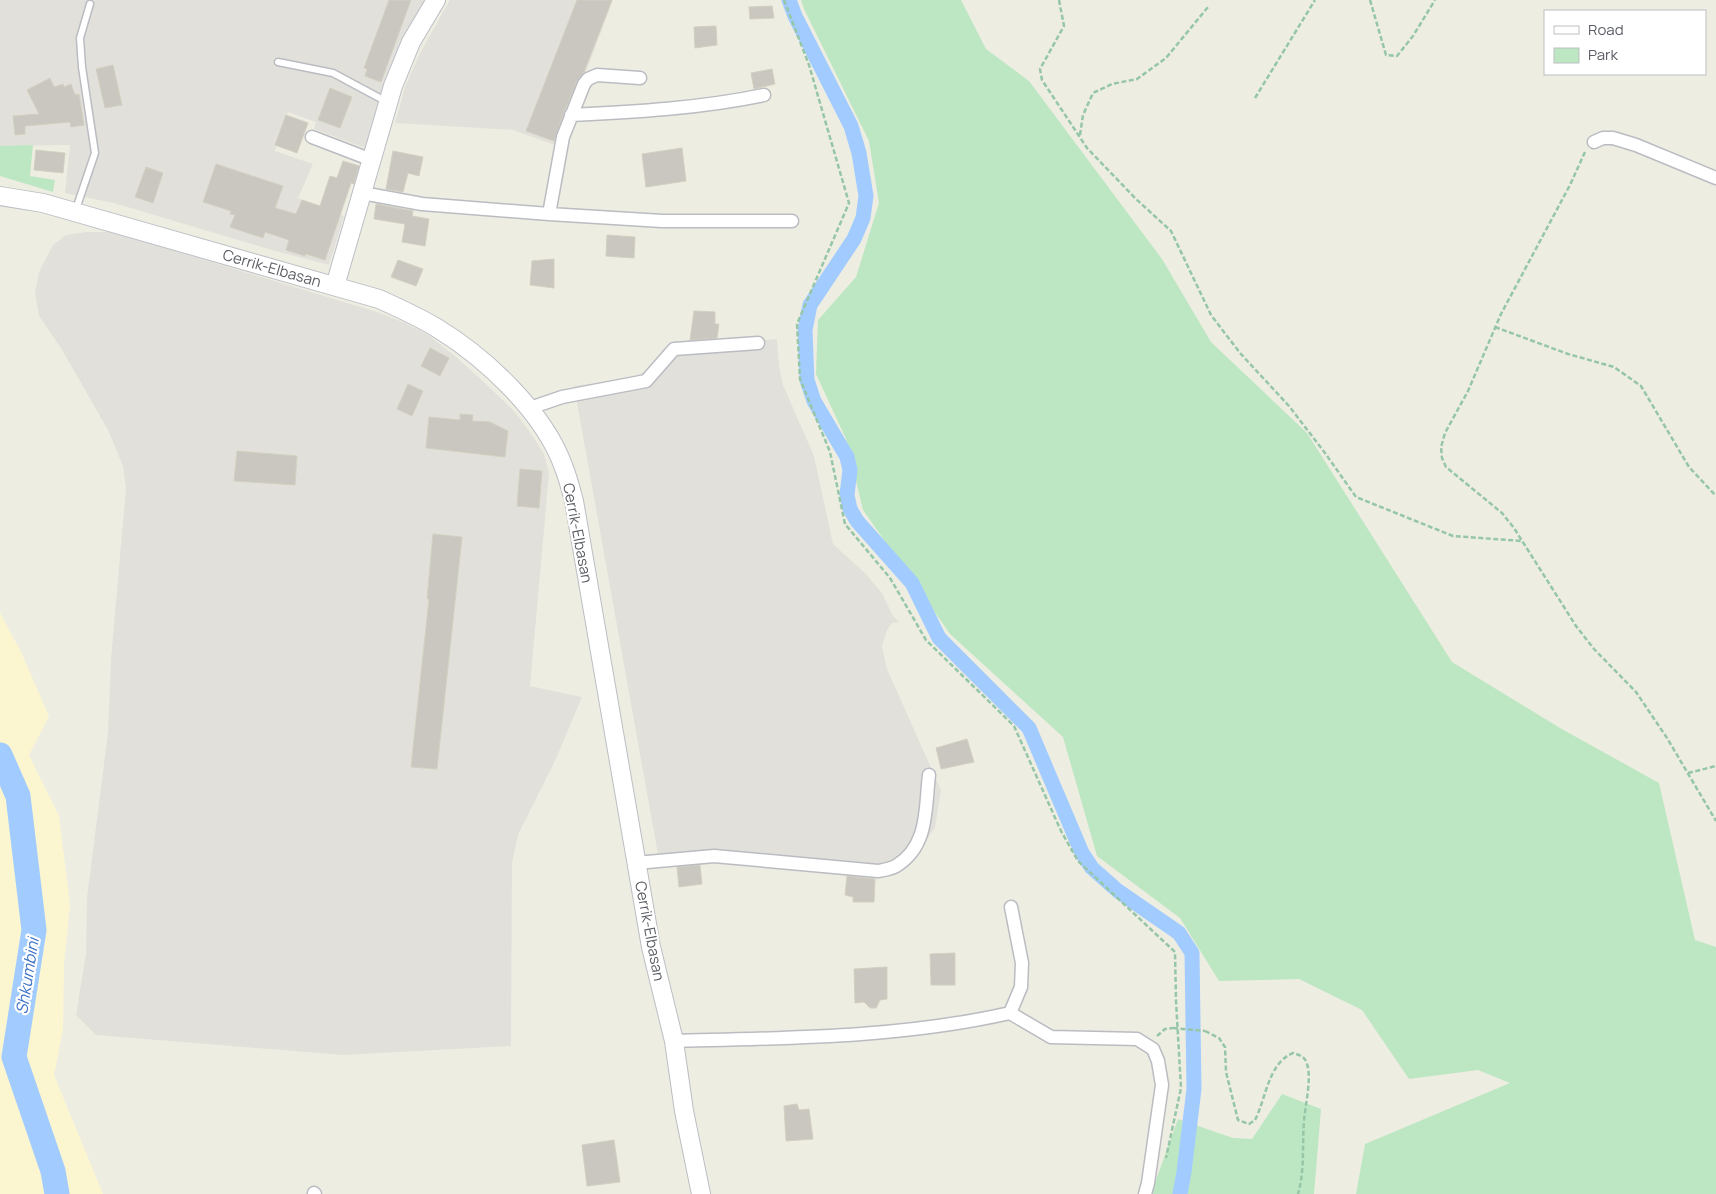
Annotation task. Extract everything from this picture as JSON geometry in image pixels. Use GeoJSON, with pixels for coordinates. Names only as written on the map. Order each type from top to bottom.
{"type":"FeatureCollection","features":[{"type":"Feature","properties":{"kind":"main road"},"geometry":{"type":"LineString","coordinates":[[335,286],[393,86],[411,42],[436,0]]}},
{"type":"Feature","properties":{"kind":"main road","name":"Cerrik-Elbasan"},"geometry":{"type":"LineString","coordinates":[[0,196],[44,203],[379,299],[438,328],[489,368],[530,408],[550,439],[564,466],[574,501],[650,947],[674,1041],[684,1112],[700,1194]]}},
{"type":"Feature","properties":{"kind":"street"},"geometry":{"type":"LineString","coordinates":[[549,214],[563,137],[584,84],[592,76],[640,78]]}},
{"type":"Feature","properties":{"kind":"street"},"geometry":{"type":"LineString","coordinates":[[571,115],[679,108],[731,102],[764,95]]}},
{"type":"Feature","properties":{"kind":"street"},"geometry":{"type":"LineString","coordinates":[[312,137],[372,160]]}},
{"type":"Feature","properties":{"kind":"street"},"geometry":{"type":"LineString","coordinates":[[1594,142],[1603,138],[1613,138],[1636,145],[1716,178]]}},
{"type":"Feature","properties":{"kind":"street"},"geometry":{"type":"LineString","coordinates":[[362,193],[422,204],[549,214],[662,221],[792,221]]}},
{"type":"Feature","properties":{"kind":"street"},"geometry":{"type":"LineString","coordinates":[[530,408],[562,398],[646,381],[674,349],[758,343]]}},
{"type":"Feature","properties":{"kind":"street"},"geometry":{"type":"LineString","coordinates":[[636,863],[714,856],[878,871],[896,866],[915,849],[922,834],[929,775]]}},
{"type":"Feature","properties":{"kind":"street"},"geometry":{"type":"LineString","coordinates":[[1010,1013],[1022,987],[1022,963],[1011,907]]}},
{"type":"Feature","properties":{"kind":"street"},"geometry":{"type":"LineString","coordinates":[[674,1041],[845,1036],[952,1023],[1010,1013],[1051,1037],[1137,1039],[1153,1049],[1158,1061],[1162,1085],[1145,1194]]}},
{"type":"Feature","properties":{"kind":"lane"},"geometry":{"type":"LineString","coordinates":[[75,213],[95,153],[82,67],[80,38],[90,4]]}},
{"type":"Feature","properties":{"kind":"lane"},"geometry":{"type":"LineString","coordinates":[[278,62],[333,73],[388,102]]}},
{"type":"Feature","properties":{"kind":"path"},"geometry":{"type":"LineString","coordinates":[[784,0],[809,65],[849,203],[797,324],[800,379],[830,452],[845,524],[890,578],[926,640],[1014,726],[1061,831],[1078,861],[1175,952],[1181,1088],[1165,1165]]}},
{"type":"Feature","properties":{"kind":"path"},"geometry":{"type":"LineString","coordinates":[[1059,0],[1064,26],[1040,69],[1042,80],[1087,148],[1107,170],[1171,231],[1211,315],[1240,353],[1289,406],[1356,497],[1453,536],[1522,541]]}},
{"type":"Feature","properties":{"kind":"path"},"geometry":{"type":"LineString","coordinates":[[1255,98],[1315,0]]}},
{"type":"Feature","properties":{"kind":"path"},"geometry":{"type":"LineString","coordinates":[[1370,0],[1386,55],[1397,56],[1413,36],[1436,0]]}},
{"type":"Feature","properties":{"kind":"path"},"geometry":{"type":"LineString","coordinates":[[1079,136],[1083,115],[1093,93],[1112,84],[1137,78],[1166,58],[1208,7]]}},
{"type":"Feature","properties":{"kind":"path"},"geometry":{"type":"LineString","coordinates":[[1594,142],[1586,151],[1495,327],[1468,391],[1445,433],[1441,447],[1442,458],[1446,467],[1502,513],[1514,528],[1576,626],[1594,649],[1636,692],[1716,820]]}},
{"type":"Feature","properties":{"kind":"path"},"geometry":{"type":"LineString","coordinates":[[1495,327],[1568,354],[1614,367],[1641,386],[1689,467],[1716,496]]}},
{"type":"Feature","properties":{"kind":"path"},"geometry":{"type":"LineString","coordinates":[[1688,773],[1716,766]]}},
{"type":"Feature","properties":{"kind":"path"},"geometry":{"type":"LineString","coordinates":[[1153,1049],[1157,1035],[1165,1029],[1204,1031],[1220,1038],[1225,1047],[1226,1072],[1238,1120],[1249,1124],[1255,1120],[1277,1065],[1284,1056],[1293,1053],[1303,1057],[1307,1064],[1308,1084],[1304,1121],[1303,1177],[1298,1194]]}},
{"type":"Feature","properties":{"kind":"shaded area"},"geometry":{"type":"Polygon","coordinates":[[[0,0],[427,0],[368,149],[314,129],[316,122],[288,112],[275,151],[313,164],[298,198],[344,216],[329,265],[114,203],[65,193],[70,145],[0,146],[0,0]]]}},
{"type":"Feature","properties":{"kind":"shaded area"},"geometry":{"type":"Polygon","coordinates":[[[450,0],[613,0],[558,146],[513,130],[395,123],[405,87],[420,53],[450,0]]]}},
{"type":"Feature","properties":{"kind":"shaded area"},"geometry":{"type":"Polygon","coordinates":[[[86,232],[116,232],[377,312],[405,323],[427,334],[486,384],[514,411],[544,454],[549,474],[530,686],[582,697],[555,761],[518,835],[512,863],[511,1046],[343,1055],[96,1035],[76,1015],[86,954],[87,898],[108,732],[111,659],[126,488],[123,466],[108,430],[61,348],[39,316],[35,293],[39,272],[53,245],[66,235],[86,232]]]}},
{"type":"Feature","properties":{"kind":"shaded area"},"geometry":{"type":"Polygon","coordinates":[[[777,339],[779,366],[783,385],[814,456],[833,544],[866,574],[882,593],[893,616],[899,622],[892,623],[887,630],[882,646],[887,669],[941,790],[935,828],[918,851],[883,868],[722,854],[659,860],[574,386],[632,378],[650,369],[670,348],[777,339]]]}},
{"type":"Feature","properties":{"kind":"green space"},"geometry":{"type":"Polygon","coordinates":[[[801,0],[961,0],[986,49],[1029,81],[1162,259],[1211,342],[1307,433],[1452,662],[1560,728],[1659,783],[1695,940],[1716,947],[1716,1194],[1356,1194],[1365,1144],[1510,1083],[1478,1070],[1409,1079],[1362,1010],[1299,979],[1219,981],[1180,918],[1097,856],[1063,737],[950,634],[863,510],[846,439],[816,374],[818,320],[856,277],[879,203],[869,141],[801,0]]]}},
{"type":"Feature","properties":{"kind":"green space"},"geometry":{"type":"Polygon","coordinates":[[[33,145],[30,176],[55,180],[53,192],[0,176],[0,146],[33,145]]]}},
{"type":"Feature","properties":{"kind":"green space"},"geometry":{"type":"Polygon","coordinates":[[[1282,1094],[1321,1109],[1314,1194],[1151,1194],[1178,1119],[1233,1138],[1252,1139],[1282,1094]]]}},
{"type":"Feature","properties":{"kind":"sand","name":"Shkumbini"},"geometry":{"type":"Polygon","coordinates":[[[0,613],[21,652],[49,716],[29,755],[59,816],[70,905],[64,963],[63,1030],[54,1075],[103,1194],[0,1194],[0,613]]]}},
{"type":"Feature","properties":{"kind":"building"},"geometry":{"type":"Polygon","coordinates":[[[389,0],[411,0],[381,82],[365,76],[367,69],[364,68],[389,0]]]}},
{"type":"Feature","properties":{"kind":"building"},"geometry":{"type":"Polygon","coordinates":[[[577,0],[612,0],[584,72],[577,81],[564,112],[554,141],[526,131],[577,0]]]}},
{"type":"Feature","properties":{"kind":"building"},"geometry":{"type":"Polygon","coordinates":[[[772,6],[774,18],[750,19],[749,7],[772,6]]]}},
{"type":"Feature","properties":{"kind":"building"},"geometry":{"type":"Polygon","coordinates":[[[716,26],[717,45],[695,48],[694,27],[716,26]]]}},
{"type":"Feature","properties":{"kind":"building"},"geometry":{"type":"Polygon","coordinates":[[[113,65],[122,105],[105,108],[96,69],[113,65]]]}},
{"type":"Feature","properties":{"kind":"building"},"geometry":{"type":"Polygon","coordinates":[[[772,69],[775,84],[754,89],[751,73],[772,69]]]}},
{"type":"Feature","properties":{"kind":"building"},"geometry":{"type":"Polygon","coordinates":[[[50,78],[54,87],[63,84],[64,87],[71,84],[75,95],[79,94],[84,125],[71,127],[70,122],[25,126],[25,134],[15,135],[13,116],[39,114],[27,90],[50,78]]]}},
{"type":"Feature","properties":{"kind":"building"},"geometry":{"type":"Polygon","coordinates":[[[330,88],[352,97],[340,128],[318,120],[330,88]]]}},
{"type":"Feature","properties":{"kind":"building"},"geometry":{"type":"Polygon","coordinates":[[[286,115],[308,123],[297,153],[275,145],[286,115]]]}},
{"type":"Feature","properties":{"kind":"building"},"geometry":{"type":"Polygon","coordinates":[[[682,148],[686,181],[646,187],[642,154],[682,148]]]}},
{"type":"Feature","properties":{"kind":"building"},"geometry":{"type":"Polygon","coordinates":[[[36,150],[65,153],[63,173],[34,170],[36,150]]]}},
{"type":"Feature","properties":{"kind":"building"},"geometry":{"type":"Polygon","coordinates":[[[393,151],[423,157],[419,176],[408,173],[403,192],[386,189],[393,151]]]}},
{"type":"Feature","properties":{"kind":"building"},"geometry":{"type":"Polygon","coordinates":[[[343,161],[359,166],[354,184],[351,183],[325,260],[286,250],[289,240],[265,232],[263,238],[230,227],[235,215],[230,214],[231,211],[203,202],[216,164],[283,186],[275,208],[296,214],[302,200],[320,206],[330,176],[337,178],[343,161]]]}},
{"type":"Feature","properties":{"kind":"building"},"geometry":{"type":"Polygon","coordinates":[[[146,167],[163,173],[153,203],[135,197],[146,167]]]}},
{"type":"Feature","properties":{"kind":"building"},"geometry":{"type":"Polygon","coordinates":[[[376,204],[413,211],[412,216],[429,219],[425,246],[402,242],[405,224],[374,219],[376,204]]]}},
{"type":"Feature","properties":{"kind":"building"},"geometry":{"type":"Polygon","coordinates":[[[607,235],[635,237],[634,258],[606,256],[607,235]]]}},
{"type":"Feature","properties":{"kind":"building"},"geometry":{"type":"Polygon","coordinates":[[[554,259],[554,288],[530,285],[532,261],[554,259]]]}},
{"type":"Feature","properties":{"kind":"building"},"geometry":{"type":"Polygon","coordinates":[[[398,260],[423,269],[416,286],[391,277],[398,260]]]}},
{"type":"Feature","properties":{"kind":"building"},"geometry":{"type":"Polygon","coordinates":[[[694,311],[715,312],[715,324],[719,324],[717,338],[690,340],[694,311]]]}},
{"type":"Feature","properties":{"kind":"building"},"geometry":{"type":"Polygon","coordinates":[[[430,348],[449,358],[440,376],[421,366],[430,348]]]}},
{"type":"Feature","properties":{"kind":"building"},"geometry":{"type":"Polygon","coordinates":[[[408,384],[423,391],[412,416],[397,409],[408,384]]]}},
{"type":"Feature","properties":{"kind":"building"},"geometry":{"type":"Polygon","coordinates":[[[460,414],[473,415],[472,421],[490,422],[508,431],[505,457],[426,448],[429,417],[460,420],[460,414]]]}},
{"type":"Feature","properties":{"kind":"building"},"geometry":{"type":"Polygon","coordinates":[[[237,451],[297,456],[295,485],[234,481],[237,451]]]}},
{"type":"Feature","properties":{"kind":"building"},"geometry":{"type":"Polygon","coordinates":[[[520,469],[542,471],[539,508],[517,506],[520,469]]]}},
{"type":"Feature","properties":{"kind":"building"},"geometry":{"type":"Polygon","coordinates":[[[433,534],[462,537],[437,769],[411,767],[429,599],[427,599],[433,534]]]}},
{"type":"Feature","properties":{"kind":"building"},"geometry":{"type":"Polygon","coordinates":[[[967,739],[974,762],[941,769],[936,748],[967,739]]]}},
{"type":"Feature","properties":{"kind":"building"},"geometry":{"type":"Polygon","coordinates":[[[700,865],[702,884],[679,887],[677,867],[700,865]]]}},
{"type":"Feature","properties":{"kind":"building"},"geometry":{"type":"Polygon","coordinates":[[[847,876],[875,879],[874,902],[853,902],[853,897],[845,895],[847,876]]]}},
{"type":"Feature","properties":{"kind":"building"},"geometry":{"type":"Polygon","coordinates":[[[955,953],[955,985],[931,985],[930,954],[955,953]]]}},
{"type":"Feature","properties":{"kind":"building"},"geometry":{"type":"Polygon","coordinates":[[[887,967],[887,999],[880,1000],[876,1008],[870,1008],[864,1002],[855,1003],[854,969],[887,967]]]}},
{"type":"Feature","properties":{"kind":"building"},"geometry":{"type":"Polygon","coordinates":[[[797,1104],[799,1110],[809,1109],[813,1139],[786,1141],[784,1106],[797,1104]]]}},
{"type":"Feature","properties":{"kind":"building"},"geometry":{"type":"Polygon","coordinates":[[[614,1140],[620,1182],[587,1186],[582,1145],[614,1140]]]}},
{"type":"Feature","properties":{"kind":"waterway"},"geometry":{"type":"LineString","coordinates":[[789,0],[795,16],[851,126],[859,153],[866,196],[863,218],[854,239],[810,305],[805,330],[807,380],[814,401],[847,457],[850,470],[847,495],[850,509],[857,521],[912,583],[939,638],[1029,728],[1082,853],[1092,868],[1118,891],[1179,933],[1192,953],[1194,1089],[1180,1194]]}},
{"type":"Feature","properties":{"kind":"waterway","name":"Shkumbini"},"geometry":{"type":"LineString","coordinates":[[0,755],[18,796],[34,930],[14,1057],[53,1171],[57,1194]]}}]}
